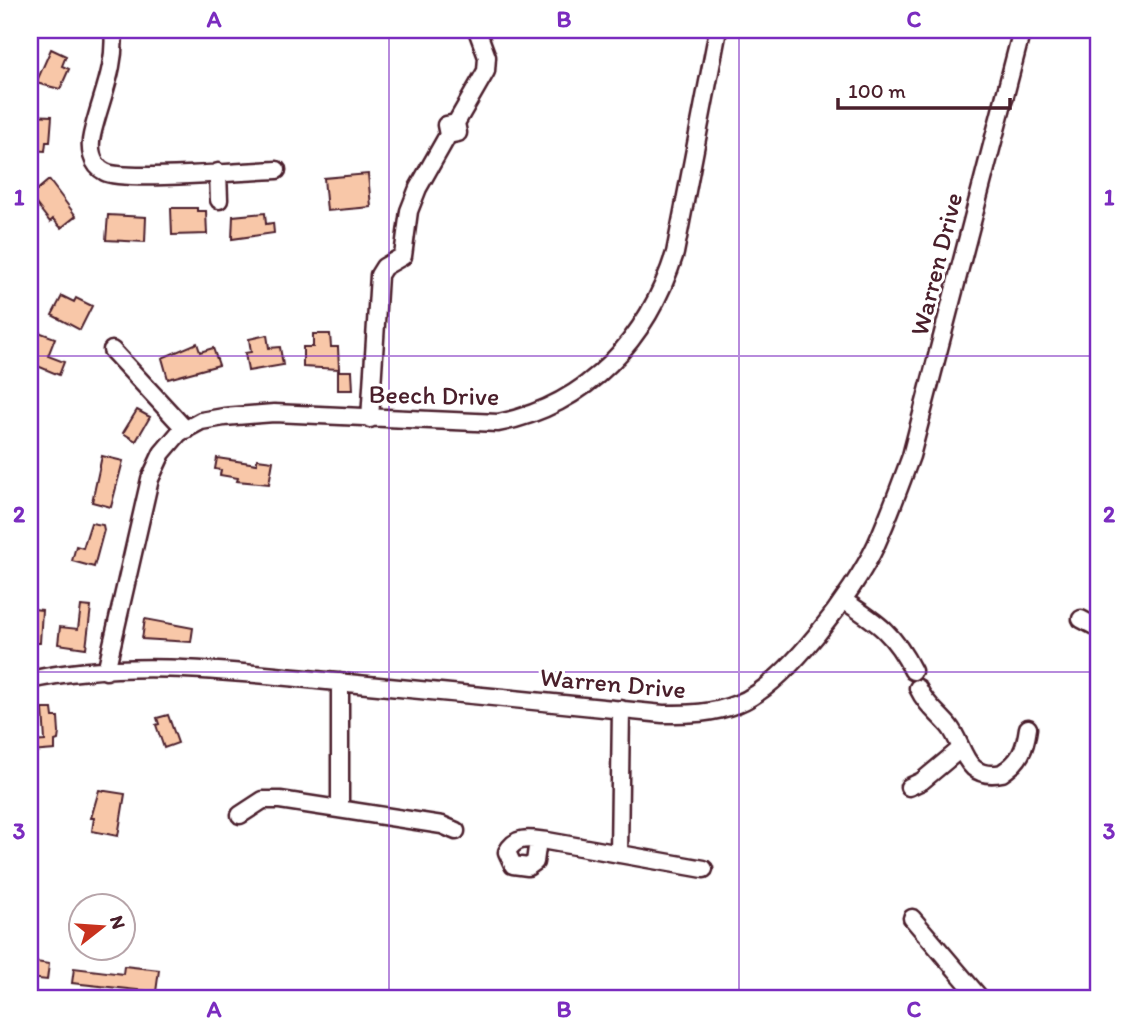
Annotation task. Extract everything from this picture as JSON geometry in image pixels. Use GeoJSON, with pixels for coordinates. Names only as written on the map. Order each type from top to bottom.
{"type":"FeatureCollection","features":[{"type":"Feature","properties":{"kind":"street"},"geometry":{"type":"LineString","coordinates":[[113,30],[113,62],[91,136],[90,151],[94,163],[104,172],[115,175],[278,170]]}},
{"type":"Feature","properties":{"kind":"street"},"geometry":{"type":"LineString","coordinates":[[369,419],[379,275],[384,267],[403,256],[409,211],[418,188],[486,71],[487,57],[477,30]]}},
{"type":"Feature","properties":{"kind":"street","name":"Beech Drive"},"geometry":{"type":"LineString","coordinates":[[106,671],[150,480],[162,453],[186,430],[201,421],[251,413],[498,423],[520,419],[582,390],[621,354],[645,321],[667,279],[675,253],[718,30]]}},
{"type":"Feature","properties":{"kind":"street","name":"Warren Drive"},"geometry":{"type":"LineString","coordinates":[[30,680],[106,671],[241,673],[621,709],[705,714],[740,703],[771,681],[800,654],[843,600],[875,547],[911,456],[1022,30]]}},
{"type":"Feature","properties":{"kind":"street"},"geometry":{"type":"LineString","coordinates":[[218,172],[219,200]]}},
{"type":"Feature","properties":{"kind":"street"},"geometry":{"type":"LineString","coordinates":[[112,350],[186,430]]}},
{"type":"Feature","properties":{"kind":"street"},"geometry":{"type":"LineString","coordinates":[[843,600],[884,626],[899,644],[914,671],[909,675],[908,682],[912,687],[918,688],[928,705],[953,731],[965,760],[984,772],[1002,773],[1023,754],[1028,728]]}},
{"type":"Feature","properties":{"kind":"street"},"geometry":{"type":"LineString","coordinates":[[1082,619],[1098,628]]}},
{"type":"Feature","properties":{"kind":"street"},"geometry":{"type":"LineString","coordinates":[[340,807],[341,682]]}},
{"type":"Feature","properties":{"kind":"street"},"geometry":{"type":"LineString","coordinates":[[619,854],[621,709]]}},
{"type":"Feature","properties":{"kind":"street"},"geometry":{"type":"LineString","coordinates":[[909,786],[922,781],[959,750]]}},
{"type":"Feature","properties":{"kind":"street"},"geometry":{"type":"LineString","coordinates":[[240,815],[257,802],[269,799],[340,807],[442,825],[456,831]]}},
{"type":"Feature","properties":{"kind":"street"},"geometry":{"type":"LineString","coordinates":[[543,840],[704,869]]}},
{"type":"Feature","properties":{"kind":"street"},"geometry":{"type":"LineString","coordinates":[[912,918],[980,998]]}},
{"type":"Feature","properties":{"kind":"building"},"geometry":{"type":"Polygon","coordinates":[[[51,49],[66,56],[62,66],[69,69],[60,89],[36,83],[51,49]]]}},
{"type":"Feature","properties":{"kind":"building"},"geometry":{"type":"Polygon","coordinates":[[[30,115],[52,116],[50,142],[46,142],[45,151],[30,150],[30,115]]]}},
{"type":"Feature","properties":{"kind":"building"},"geometry":{"type":"Polygon","coordinates":[[[368,174],[371,207],[327,211],[324,178],[368,174]]]}},
{"type":"Feature","properties":{"kind":"building"},"geometry":{"type":"Polygon","coordinates":[[[49,180],[76,216],[61,228],[53,219],[50,222],[30,196],[49,180]]]}},
{"type":"Feature","properties":{"kind":"building"},"geometry":{"type":"Polygon","coordinates":[[[171,208],[197,208],[197,211],[206,211],[207,234],[172,235],[171,208]]]}},
{"type":"Feature","properties":{"kind":"building"},"geometry":{"type":"Polygon","coordinates":[[[265,213],[266,224],[273,223],[274,233],[232,239],[233,216],[265,213]]]}},
{"type":"Feature","properties":{"kind":"building"},"geometry":{"type":"Polygon","coordinates":[[[108,215],[146,217],[145,242],[106,240],[108,215]]]}},
{"type":"Feature","properties":{"kind":"building"},"geometry":{"type":"Polygon","coordinates":[[[62,296],[74,302],[76,298],[92,306],[80,330],[52,315],[62,296]]]}},
{"type":"Feature","properties":{"kind":"building"},"geometry":{"type":"Polygon","coordinates":[[[33,330],[55,338],[48,356],[64,362],[59,375],[35,365],[38,360],[30,357],[33,330]]]}},
{"type":"Feature","properties":{"kind":"building"},"geometry":{"type":"Polygon","coordinates":[[[313,334],[330,334],[331,347],[338,347],[339,369],[303,367],[303,347],[313,347],[313,334]]]}},
{"type":"Feature","properties":{"kind":"building"},"geometry":{"type":"Polygon","coordinates":[[[267,335],[269,348],[280,347],[283,365],[248,371],[245,353],[251,352],[249,339],[267,335]]]}},
{"type":"Feature","properties":{"kind":"building"},"geometry":{"type":"Polygon","coordinates":[[[197,343],[200,352],[213,348],[219,365],[168,379],[162,358],[197,343]]]}},
{"type":"Feature","properties":{"kind":"building"},"geometry":{"type":"Polygon","coordinates":[[[338,371],[352,371],[353,390],[338,390],[338,371]]]}},
{"type":"Feature","properties":{"kind":"building"},"geometry":{"type":"Polygon","coordinates":[[[137,410],[150,417],[136,441],[123,433],[137,410]]]}},
{"type":"Feature","properties":{"kind":"building"},"geometry":{"type":"Polygon","coordinates":[[[102,456],[123,461],[111,507],[92,502],[102,456]]]}},
{"type":"Feature","properties":{"kind":"building"},"geometry":{"type":"Polygon","coordinates":[[[217,458],[257,464],[257,459],[273,461],[269,484],[237,481],[238,478],[220,475],[221,470],[215,469],[217,458]]]}},
{"type":"Feature","properties":{"kind":"building"},"geometry":{"type":"Polygon","coordinates":[[[91,523],[103,525],[104,530],[94,567],[72,561],[76,546],[83,548],[91,523]]]}},
{"type":"Feature","properties":{"kind":"building"},"geometry":{"type":"Polygon","coordinates":[[[81,606],[91,607],[86,648],[58,644],[60,627],[78,629],[81,606]]]}},
{"type":"Feature","properties":{"kind":"building"},"geometry":{"type":"Polygon","coordinates":[[[33,609],[42,610],[40,643],[30,643],[33,609]]]}},
{"type":"Feature","properties":{"kind":"building"},"geometry":{"type":"Polygon","coordinates":[[[145,619],[193,628],[191,642],[142,639],[145,619]]]}},
{"type":"Feature","properties":{"kind":"building"},"geometry":{"type":"Polygon","coordinates":[[[43,709],[52,709],[53,717],[58,717],[59,733],[55,750],[30,752],[30,742],[45,741],[43,709]]]}},
{"type":"Feature","properties":{"kind":"building"},"geometry":{"type":"Polygon","coordinates":[[[168,715],[178,743],[164,748],[156,725],[159,724],[157,718],[168,715]]]}},
{"type":"Feature","properties":{"kind":"building"},"geometry":{"type":"Polygon","coordinates":[[[99,790],[125,794],[118,836],[92,831],[94,818],[91,818],[99,790]]]}},
{"type":"Feature","properties":{"kind":"building"},"geometry":{"type":"Polygon","coordinates":[[[30,961],[49,964],[47,980],[30,978],[30,961]]]}},
{"type":"Feature","properties":{"kind":"building"},"geometry":{"type":"Polygon","coordinates":[[[124,966],[159,970],[156,992],[72,983],[74,968],[123,974],[124,966]]]}}]}
